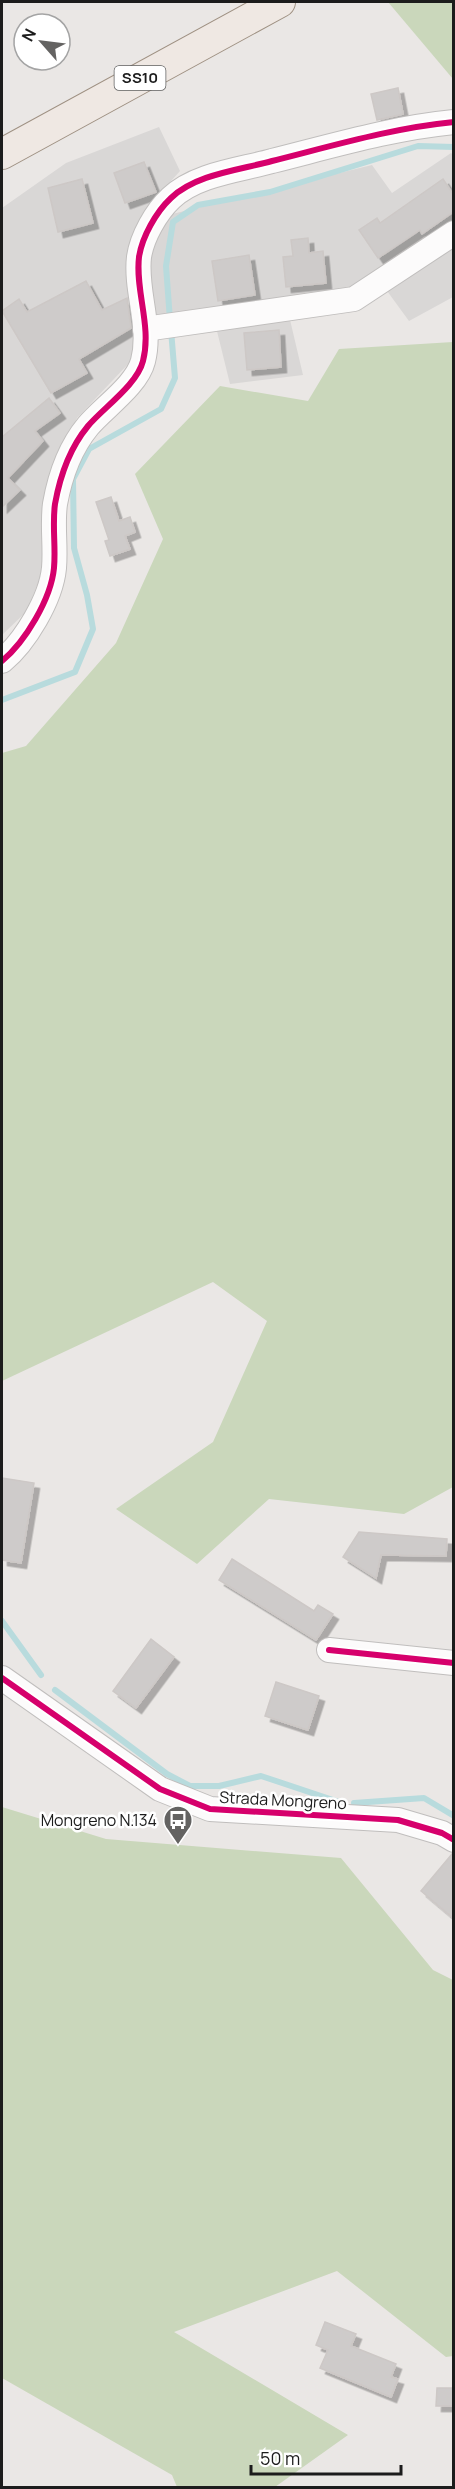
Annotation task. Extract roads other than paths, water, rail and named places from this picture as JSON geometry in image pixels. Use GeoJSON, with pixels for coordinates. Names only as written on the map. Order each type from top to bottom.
{"type":"FeatureCollection","features":[{"type":"Feature","properties":{"kind":"main road","name":"SS10"},"geometry":{"type":"LineString","coordinates":[[2,154],[279,2]]}},
{"type":"Feature","properties":{"kind":"street"},"geometry":{"type":"LineString","coordinates":[[2,661],[11,653],[37,617],[54,570],[55,506],[66,459],[87,427],[125,389],[143,363],[149,329],[139,257],[152,222],[171,197],[198,181],[352,141],[428,124],[453,122]]}},
{"type":"Feature","properties":{"kind":"street"},"geometry":{"type":"LineString","coordinates":[[149,329],[354,299],[453,233]]}},
{"type":"Feature","properties":{"kind":"street"},"geometry":{"type":"LineString","coordinates":[[329,1650],[453,1663]]}},
{"type":"Feature","properties":{"kind":"street","name":"Strada Mongreno"},"geometry":{"type":"LineString","coordinates":[[2,1678],[160,1789],[210,1809],[398,1820],[442,1833],[453,1840]]}},
{"type":"Feature","properties":{"kind":"waterway"},"geometry":{"type":"LineString","coordinates":[[170,320],[166,266],[173,222],[198,205],[270,192],[418,146],[454,147]]}},
{"type":"Feature","properties":{"kind":"waterway"},"geometry":{"type":"LineString","coordinates":[[2,700],[75,672],[93,629],[87,595],[74,548],[73,479],[89,449],[161,409],[175,378],[171,330]]}},
{"type":"Feature","properties":{"kind":"waterway"},"geometry":{"type":"LineString","coordinates":[[2,1621],[41,1675]]}},
{"type":"Feature","properties":{"kind":"waterway"},"geometry":{"type":"LineString","coordinates":[[55,1690],[167,1774],[190,1786],[219,1786],[261,1776],[339,1802]]}},
{"type":"Feature","properties":{"kind":"waterway"},"geometry":{"type":"LineString","coordinates":[[354,1803],[424,1798],[454,1816]]}},
{"type":"Feature","properties":{"kind":"place","name":"Mongreno N.134"},"geometry":{"type":"Point","coordinates":[178,1846]}}]}
